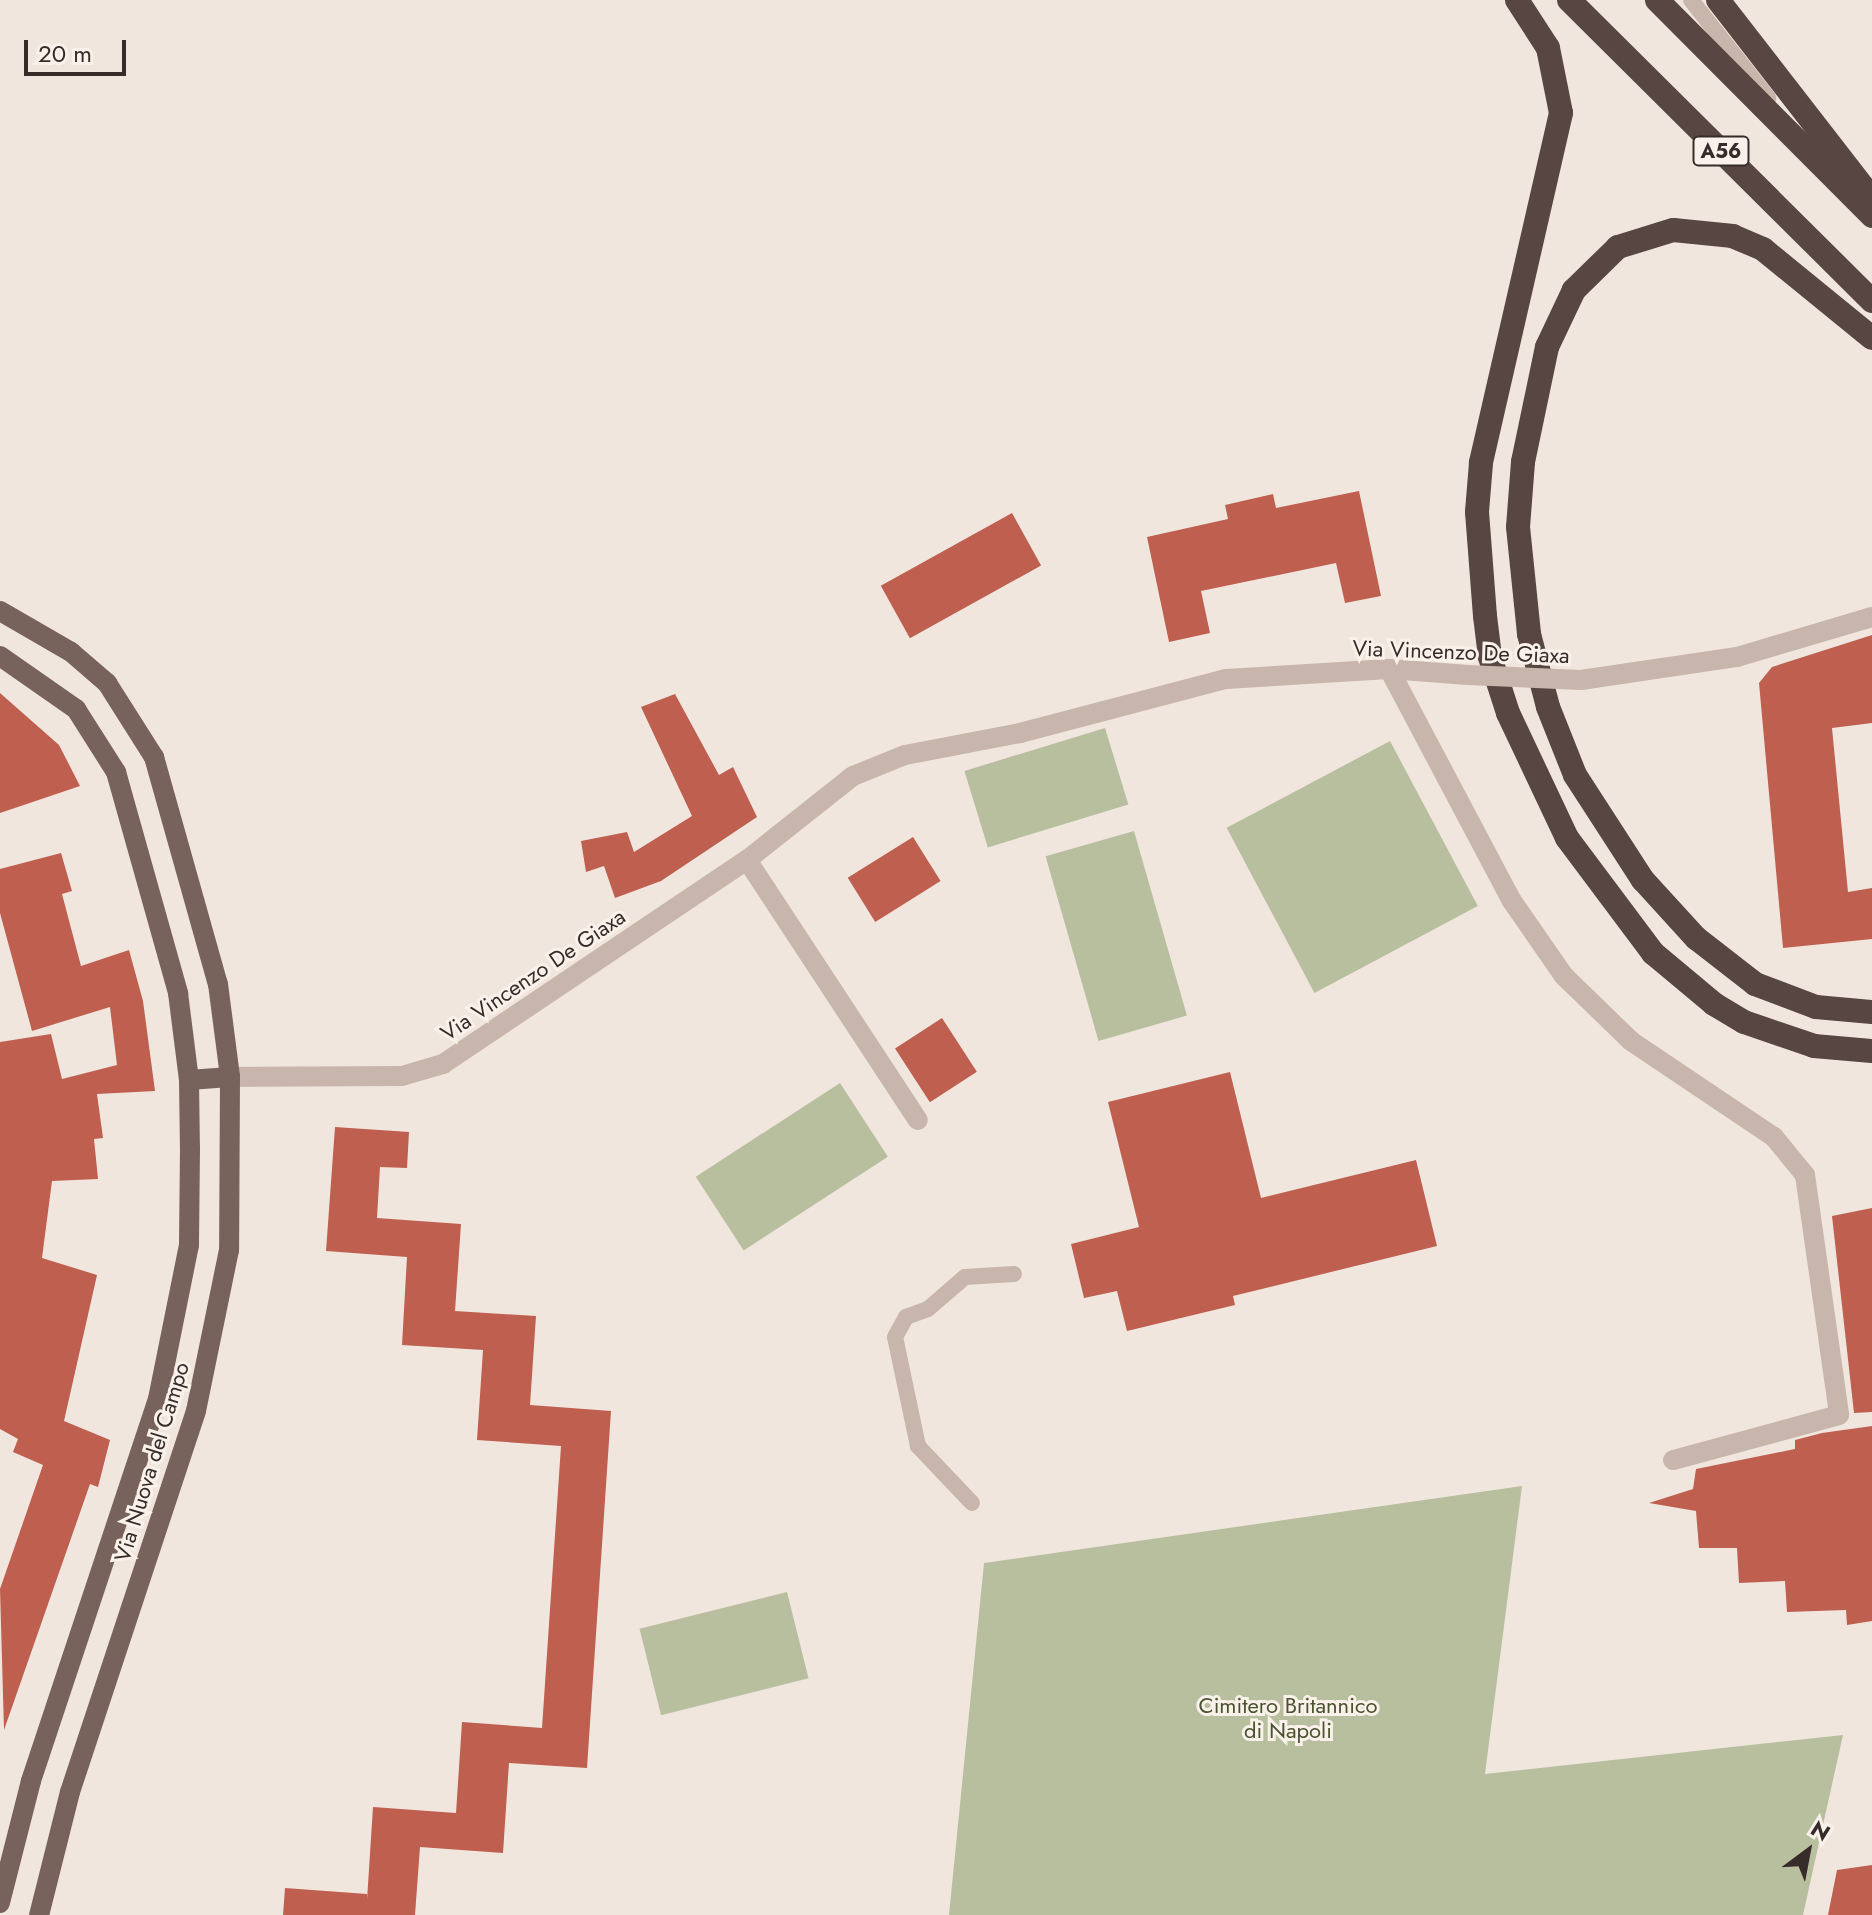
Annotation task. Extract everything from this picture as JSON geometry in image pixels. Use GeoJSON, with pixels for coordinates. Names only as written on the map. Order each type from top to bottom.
{"type":"FeatureCollection","features":[{"type":"Feature","properties":{"kind":"highway"},"geometry":{"type":"LineString","coordinates":[[1517,0],[1548,48],[1561,113],[1481,463],[1477,512],[1485,616],[1490,657],[1508,713],[1567,838],[1653,953],[1714,1004],[1744,1022],[1803,1043],[1872,1051]]}},
{"type":"Feature","properties":{"kind":"highway","name":"A56"},"geometry":{"type":"LineString","coordinates":[[1569,0],[1872,301]]}},
{"type":"Feature","properties":{"kind":"highway","name":"A56"},"geometry":{"type":"LineString","coordinates":[[1657,0],[1872,216]]}},
{"type":"Feature","properties":{"kind":"highway"},"geometry":{"type":"LineString","coordinates":[[1718,0],[1872,199]]}},
{"type":"Feature","properties":{"kind":"highway"},"geometry":{"type":"LineString","coordinates":[[1872,338],[1773,256],[1733,236],[1673,230],[1618,247],[1574,290],[1547,347],[1523,462],[1518,527],[1529,634],[1548,707],[1575,775],[1635,870],[1696,938],[1755,984],[1816,1007],[1872,1012]]}},
{"type":"Feature","properties":{"kind":"main road","name":"Via Nuova del Campo"},"geometry":{"type":"LineString","coordinates":[[0,611],[71,652],[107,683],[154,757],[218,984],[230,1077],[229,1250],[196,1411],[70,1792],[39,1915]]}},
{"type":"Feature","properties":{"kind":"main road","name":"Via Nuova del Campo"},"geometry":{"type":"LineString","coordinates":[[0,656],[76,709],[116,772],[178,993],[189,1080],[189,1245],[158,1399],[31,1781],[0,1903]]}},
{"type":"Feature","properties":{"kind":"main road"},"geometry":{"type":"LineString","coordinates":[[189,1080],[230,1077]]}},
{"type":"Feature","properties":{"kind":"street","name":"Via Vincenzo De Giaxa"},"geometry":{"type":"LineString","coordinates":[[230,1077],[402,1076],[443,1064],[747,860],[853,776],[905,755],[1020,733],[1226,679],[1389,669],[1581,680],[1737,657],[1872,617]]}},
{"type":"Feature","properties":{"kind":"street"},"geometry":{"type":"LineString","coordinates":[[1389,669],[1512,901],[1564,976],[1631,1041],[1774,1137],[1805,1175],[1839,1415],[1673,1460]]}},
{"type":"Feature","properties":{"kind":"street"},"geometry":{"type":"LineString","coordinates":[[747,860],[918,1120]]}},
{"type":"Feature","properties":{"kind":"lane"},"geometry":{"type":"LineString","coordinates":[[1691,0],[1816,159]]}},
{"type":"Feature","properties":{"kind":"lane"},"geometry":{"type":"LineString","coordinates":[[972,1503],[918,1446],[895,1337],[906,1317],[928,1309],[965,1277],[1014,1274]]}},
{"type":"Feature","properties":{"kind":"green space"},"geometry":{"type":"Polygon","coordinates":[[[1105,728],[1128,805],[988,847],[964,771],[1105,728]]]}},
{"type":"Feature","properties":{"kind":"green space"},"geometry":{"type":"Polygon","coordinates":[[[1390,741],[1478,906],[1314,993],[1227,828],[1390,741]]]}},
{"type":"Feature","properties":{"kind":"green space"},"geometry":{"type":"Polygon","coordinates":[[[1134,831],[1187,1016],[1098,1041],[1046,856],[1134,831]]]}},
{"type":"Feature","properties":{"kind":"green space"},"geometry":{"type":"Polygon","coordinates":[[[840,1083],[888,1157],[744,1250],[696,1177],[840,1083]]]}},
{"type":"Feature","properties":{"kind":"green space","name":"Cimitero Britannico di Napoli"},"geometry":{"type":"Polygon","coordinates":[[[1522,1486],[1485,1774],[1843,1735],[1803,1915],[949,1915],[984,1563],[1522,1486]]]}},
{"type":"Feature","properties":{"kind":"green space"},"geometry":{"type":"Polygon","coordinates":[[[787,1592],[809,1678],[661,1715],[640,1629],[787,1592]]]}},
{"type":"Feature","properties":{"kind":"building"},"geometry":{"type":"Polygon","coordinates":[[[1359,491],[1381,596],[1345,603],[1336,563],[1201,591],[1210,633],[1169,642],[1147,537],[1228,519],[1225,505],[1273,494],[1276,508],[1359,491]]]}},
{"type":"Feature","properties":{"kind":"building"},"geometry":{"type":"Polygon","coordinates":[[[1012,513],[1041,565],[910,638],[881,586],[1012,513]]]}},
{"type":"Feature","properties":{"kind":"building"},"geometry":{"type":"Polygon","coordinates":[[[1872,635],[1872,723],[1832,728],[1848,892],[1872,888],[1872,939],[1783,948],[1759,683],[1772,667],[1872,635]]]}},
{"type":"Feature","properties":{"kind":"building"},"geometry":{"type":"Polygon","coordinates":[[[0,693],[59,745],[80,786],[0,813],[0,693]]]}},
{"type":"Feature","properties":{"kind":"building"},"geometry":{"type":"Polygon","coordinates":[[[675,694],[719,775],[733,767],[757,817],[661,881],[615,898],[604,866],[586,872],[581,841],[627,832],[634,852],[692,816],[641,707],[675,694]]]}},
{"type":"Feature","properties":{"kind":"building"},"geometry":{"type":"Polygon","coordinates":[[[913,837],[941,881],[875,922],[848,878],[913,837]]]}},
{"type":"Feature","properties":{"kind":"building"},"geometry":{"type":"Polygon","coordinates":[[[61,853],[72,891],[62,894],[81,966],[129,950],[143,1001],[155,1091],[97,1094],[103,1138],[94,1139],[98,1179],[52,1181],[42,1258],[97,1275],[64,1421],[110,1440],[98,1487],[90,1484],[4,1730],[0,1589],[43,1465],[13,1452],[18,1439],[0,1429],[0,1042],[51,1034],[62,1079],[117,1065],[110,1007],[32,1031],[0,913],[0,869],[61,853]]]}},
{"type":"Feature","properties":{"kind":"building"},"geometry":{"type":"Polygon","coordinates":[[[942,1018],[977,1072],[930,1102],[895,1048],[942,1018]]]}},
{"type":"Feature","properties":{"kind":"building"},"geometry":{"type":"Polygon","coordinates":[[[1230,1072],[1261,1198],[1416,1160],[1437,1246],[1233,1296],[1235,1305],[1127,1331],[1117,1291],[1084,1298],[1071,1244],[1139,1227],[1108,1102],[1230,1072]]]}},
{"type":"Feature","properties":{"kind":"building"},"geometry":{"type":"Polygon","coordinates":[[[335,1127],[409,1132],[407,1168],[380,1167],[377,1218],[461,1224],[455,1311],[536,1316],[530,1405],[611,1411],[587,1768],[509,1763],[503,1853],[420,1847],[415,1915],[283,1915],[285,1888],[367,1894],[367,1900],[373,1807],[456,1813],[462,1722],[542,1728],[561,1446],[477,1440],[483,1350],[402,1345],[407,1257],[326,1251],[335,1127]]]}},
{"type":"Feature","properties":{"kind":"building"},"geometry":{"type":"Polygon","coordinates":[[[1872,1208],[1872,1412],[1854,1413],[1832,1216],[1872,1208]]]}},
{"type":"Feature","properties":{"kind":"building"},"geometry":{"type":"Polygon","coordinates":[[[1872,1426],[1872,1621],[1847,1625],[1846,1610],[1787,1612],[1785,1581],[1739,1583],[1737,1548],[1699,1548],[1696,1511],[1649,1503],[1693,1489],[1696,1469],[1795,1449],[1795,1440],[1822,1433],[1872,1426]]]}},
{"type":"Feature","properties":{"kind":"building"},"geometry":{"type":"Polygon","coordinates":[[[1872,1865],[1872,1915],[1828,1915],[1837,1870],[1872,1865]]]}}]}
